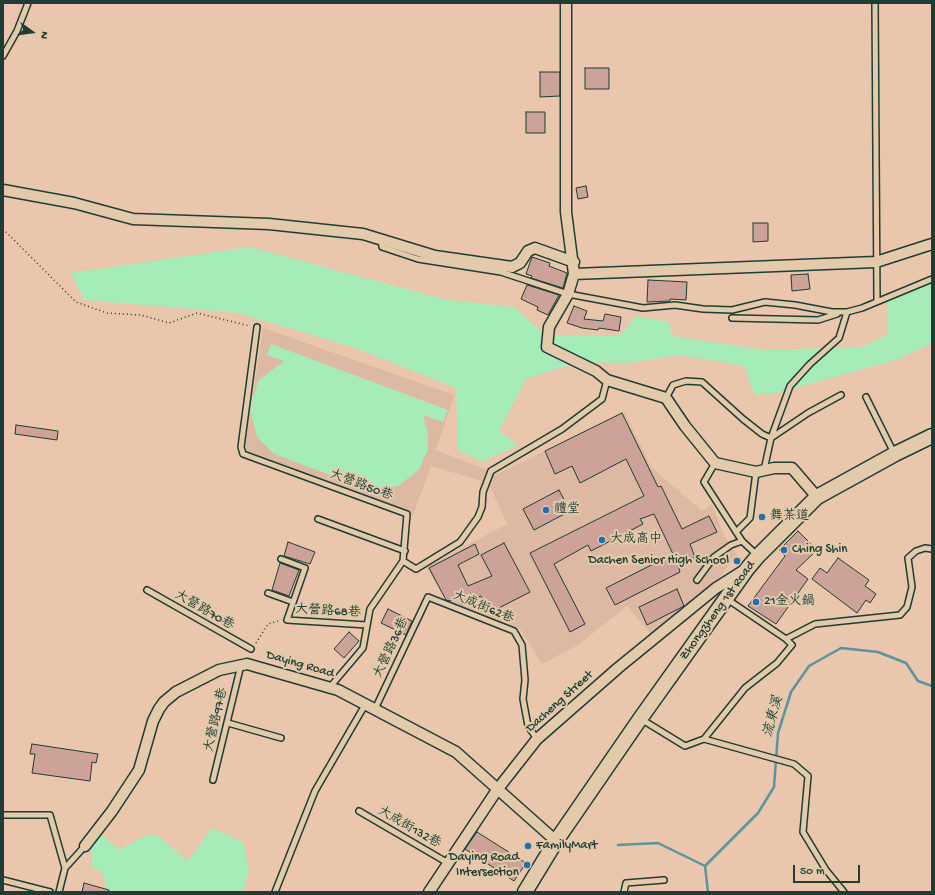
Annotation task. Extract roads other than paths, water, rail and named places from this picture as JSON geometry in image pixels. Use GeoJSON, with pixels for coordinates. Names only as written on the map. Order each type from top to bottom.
{"type":"FeatureCollection","features":[{"type":"Feature","properties":{"kind":"main road","name":"Zhongzheng 1st Road"},"geometry":{"type":"LineString","coordinates":[[525,892],[556,841],[640,719],[727,599],[747,568],[817,497],[894,454],[932,436]]}},
{"type":"Feature","properties":{"kind":"street"},"geometry":{"type":"LineString","coordinates":[[566,3],[566,212],[574,262],[574,274],[568,294],[550,327],[548,347],[596,371],[607,380],[666,398],[685,426],[715,462],[760,471],[792,468],[817,497]]}},
{"type":"Feature","properties":{"kind":"street"},"geometry":{"type":"LineString","coordinates":[[3,190],[74,203],[133,218],[269,224],[363,234],[435,256],[512,267],[520,263],[528,251],[535,248],[574,262]]}},
{"type":"Feature","properties":{"kind":"street"},"geometry":{"type":"LineString","coordinates":[[574,274],[876,262],[932,244]]}},
{"type":"Feature","properties":{"kind":"street","name":"Dacheng Street"},"geometry":{"type":"LineString","coordinates":[[429,892],[496,790],[537,739],[618,668],[716,588],[747,568]]}},
{"type":"Feature","properties":{"kind":"street","name":"Daying Road"},"geometry":{"type":"LineString","coordinates":[[85,846],[112,811],[139,770],[153,721],[162,706],[176,692],[219,670],[247,664],[330,687],[456,752],[496,790],[556,841]]}},
{"type":"Feature","properties":{"kind":"lane"},"geometry":{"type":"LineString","coordinates":[[3,56],[17,31],[28,3]]}},
{"type":"Feature","properties":{"kind":"lane"},"geometry":{"type":"LineString","coordinates":[[875,3],[876,301]]}},
{"type":"Feature","properties":{"kind":"lane"},"geometry":{"type":"LineString","coordinates":[[381,239],[382,247],[418,259],[516,275],[568,294],[643,308],[675,305],[703,309],[732,310],[765,302],[844,312]]}},
{"type":"Feature","properties":{"kind":"lane"},"geometry":{"type":"LineString","coordinates":[[732,318],[818,320],[862,308],[932,279]]}},
{"type":"Feature","properties":{"kind":"lane"},"geometry":{"type":"LineString","coordinates":[[736,532],[750,518],[760,471],[790,386],[810,364],[840,338],[844,312]]}},
{"type":"Feature","properties":{"kind":"lane","name":"大營路50巷"},"geometry":{"type":"LineString","coordinates":[[257,327],[242,447],[243,454],[407,514],[405,551],[403,560],[370,609],[363,648],[330,687]]}},
{"type":"Feature","properties":{"kind":"lane"},"geometry":{"type":"LineString","coordinates":[[403,560],[416,570],[460,542],[478,517],[482,507],[483,492],[491,471],[562,429],[602,399],[607,380]]}},
{"type":"Feature","properties":{"kind":"lane"},"geometry":{"type":"LineString","coordinates":[[666,398],[673,385],[686,381],[702,382],[743,419],[762,434],[771,438]]}},
{"type":"Feature","properties":{"kind":"lane"},"geometry":{"type":"LineString","coordinates":[[771,438],[808,413],[841,395]]}},
{"type":"Feature","properties":{"kind":"lane"},"geometry":{"type":"LineString","coordinates":[[866,397],[894,454]]}},
{"type":"Feature","properties":{"kind":"lane"},"geometry":{"type":"LineString","coordinates":[[715,462],[704,482],[742,541],[758,556]]}},
{"type":"Feature","properties":{"kind":"lane"},"geometry":{"type":"LineString","coordinates":[[318,519],[405,551]]}},
{"type":"Feature","properties":{"kind":"lane"},"geometry":{"type":"LineString","coordinates":[[697,580],[714,557],[731,545],[742,541]]}},
{"type":"Feature","properties":{"kind":"lane"},"geometry":{"type":"LineString","coordinates":[[786,639],[815,624],[900,615],[907,608],[912,587],[908,558],[916,551],[925,548],[932,549]]}},
{"type":"Feature","properties":{"kind":"lane","name":"大營路68巷"},"geometry":{"type":"LineString","coordinates":[[282,559],[305,568],[287,620],[367,625]]}},
{"type":"Feature","properties":{"kind":"lane","name":"大營路70巷"},"geometry":{"type":"LineString","coordinates":[[147,590],[251,649]]}},
{"type":"Feature","properties":{"kind":"lane"},"geometry":{"type":"LineString","coordinates":[[268,593],[293,602]]}},
{"type":"Feature","properties":{"kind":"lane","name":"大成街62巷"},"geometry":{"type":"LineString","coordinates":[[428,597],[514,631],[522,645],[525,680],[523,699],[528,726],[537,739]]}},
{"type":"Feature","properties":{"kind":"lane","name":"大營路36巷"},"geometry":{"type":"LineString","coordinates":[[375,709],[428,597]]}},
{"type":"Feature","properties":{"kind":"lane"},"geometry":{"type":"LineString","coordinates":[[640,719],[685,746],[704,739],[745,688],[777,663],[792,645],[786,639],[727,599]]}},
{"type":"Feature","properties":{"kind":"lane","name":"大營路97巷"},"geometry":{"type":"LineString","coordinates":[[213,780],[241,665]]}},
{"type":"Feature","properties":{"kind":"lane"},"geometry":{"type":"LineString","coordinates":[[275,892],[315,791],[365,704]]}},
{"type":"Feature","properties":{"kind":"lane"},"geometry":{"type":"LineString","coordinates":[[228,723],[282,738]]}},
{"type":"Feature","properties":{"kind":"lane"},"geometry":{"type":"LineString","coordinates":[[704,739],[794,764],[808,776],[803,832],[826,870],[844,892]]}},
{"type":"Feature","properties":{"kind":"lane","name":"大成街132巷"},"geometry":{"type":"LineString","coordinates":[[359,811],[448,863]]}},
{"type":"Feature","properties":{"kind":"lane"},"geometry":{"type":"LineString","coordinates":[[3,815],[50,815],[65,868]]}},
{"type":"Feature","properties":{"kind":"lane"},"geometry":{"type":"LineString","coordinates":[[59,892],[65,868],[85,846]]}},
{"type":"Feature","properties":{"kind":"lane"},"geometry":{"type":"LineString","coordinates":[[3,880],[50,892]]}},
{"type":"Feature","properties":{"kind":"lane"},"geometry":{"type":"LineString","coordinates":[[624,892],[626,883],[664,880]]}},
{"type":"Feature","properties":{"kind":"waterway","name":"流東溪"},"geometry":{"type":"LineString","coordinates":[[708,892],[705,866],[758,813],[774,787],[778,733],[791,692],[809,666],[841,648],[878,652],[906,663],[918,681],[932,686]]}},
{"type":"Feature","properties":{"kind":"waterway"},"geometry":{"type":"LineString","coordinates":[[618,845],[658,843],[705,866]]}},
{"type":"Feature","properties":{"kind":"place","name":"禮堂"},"geometry":{"type":"Point","coordinates":[546,510]}},
{"type":"Feature","properties":{"kind":"place","name":"舞茶道"},"geometry":{"type":"Point","coordinates":[762,517]}},
{"type":"Feature","properties":{"kind":"place","name":"大成高中"},"geometry":{"type":"Point","coordinates":[602,540]}},
{"type":"Feature","properties":{"kind":"place","name":"Ching Shin"},"geometry":{"type":"Point","coordinates":[784,550]}},
{"type":"Feature","properties":{"kind":"place","name":"Dachen Senior High School"},"geometry":{"type":"Point","coordinates":[737,561]}},
{"type":"Feature","properties":{"kind":"place","name":"21金火鍋"},"geometry":{"type":"Point","coordinates":[756,602]}},
{"type":"Feature","properties":{"kind":"place","name":"FamilyMart"},"geometry":{"type":"Point","coordinates":[528,846]}},
{"type":"Feature","properties":{"kind":"place","name":"Daying Road Intersection"},"geometry":{"type":"Point","coordinates":[527,865]}}]}
